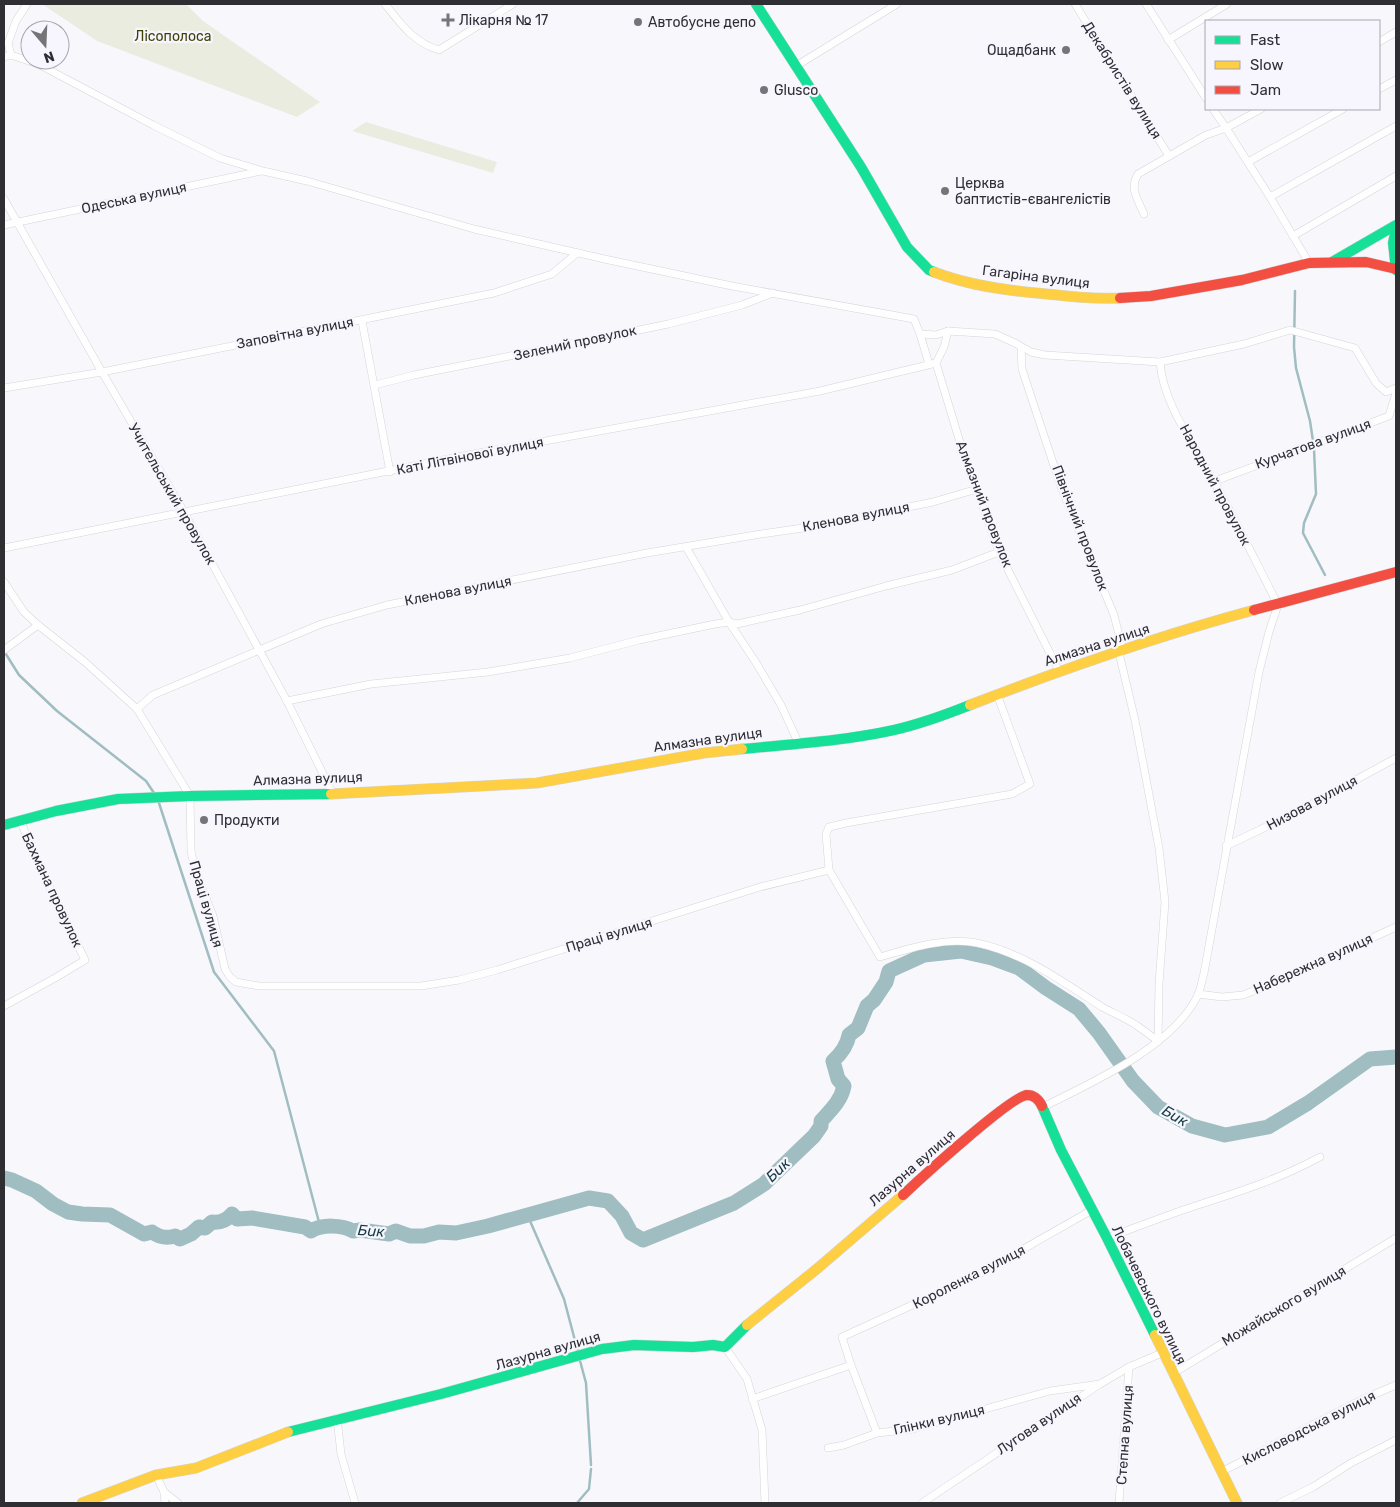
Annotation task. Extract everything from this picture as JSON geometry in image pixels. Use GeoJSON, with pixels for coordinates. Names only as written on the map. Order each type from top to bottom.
{"type":"FeatureCollection","features":[{"type":"Feature","properties":{"kind":"main road","name":"Гагаріна вулиця"},"geometry":{"type":"LineString","coordinates":[[756,4],[861,167],[907,247],[929,270],[955,280],[1013,291],[1095,299],[1151,296],[1242,280],[1309,263],[1366,262],[1396,269]]}},
{"type":"Feature","properties":{"kind":"main road"},"geometry":{"type":"LineString","coordinates":[[1331,262],[1396,226]]}},
{"type":"Feature","properties":{"kind":"main road"},"geometry":{"type":"LineString","coordinates":[[1396,226],[1393,243],[1396,269]]}},
{"type":"Feature","properties":{"kind":"main road","name":"Алмазна вулиця"},"geometry":{"type":"LineString","coordinates":[[4,826],[56,811],[118,799],[333,794],[537,783],[704,753],[798,742],[838,740],[894,730],[934,719],[1059,671],[1214,621],[1396,572]]}},
{"type":"Feature","properties":{"kind":"main road","name":"Лазурна вулиця"},"geometry":{"type":"LineString","coordinates":[[82,1503],[156,1475],[196,1468],[278,1435],[337,1418],[460,1389],[602,1349],[634,1345],[693,1347],[713,1345],[725,1347],[748,1324],[818,1268],[985,1123],[1017,1098],[1027,1095],[1037,1098]]}},
{"type":"Feature","properties":{"kind":"main road","name":"Лобачевського вулиця"},"geometry":{"type":"LineString","coordinates":[[1037,1098],[1043,1107],[1061,1150],[1107,1238],[1172,1374],[1237,1503]]}},
{"type":"Feature","properties":{"kind":"street"},"geometry":{"type":"LineString","coordinates":[[27,4],[16,21],[8,43],[8,56],[38,64],[220,158],[263,171],[307,181],[474,229],[577,253],[732,286],[914,320],[920,334],[936,335],[948,331],[995,334],[1030,352],[1045,355],[1160,362],[1244,344],[1290,330],[1302,332],[1355,348],[1376,383],[1386,392],[1396,388]]}},
{"type":"Feature","properties":{"kind":"street"},"geometry":{"type":"LineString","coordinates":[[384,4],[411,35],[428,47],[439,50],[513,4]]}},
{"type":"Feature","properties":{"kind":"street"},"geometry":{"type":"LineString","coordinates":[[796,66],[898,4]]}},
{"type":"Feature","properties":{"kind":"street","name":"Декабристів вулиця"},"geometry":{"type":"LineString","coordinates":[[1075,4],[1169,156]]}},
{"type":"Feature","properties":{"kind":"street"},"geometry":{"type":"LineString","coordinates":[[1146,4],[1205,96]]}},
{"type":"Feature","properties":{"kind":"street"},"geometry":{"type":"LineString","coordinates":[[1168,40],[1227,4]]}},
{"type":"Feature","properties":{"kind":"street"},"geometry":{"type":"LineString","coordinates":[[1380,41],[1396,32]]}},
{"type":"Feature","properties":{"kind":"street"},"geometry":{"type":"LineString","coordinates":[[1380,88],[1396,80]]}},
{"type":"Feature","properties":{"kind":"street"},"geometry":{"type":"LineString","coordinates":[[1215,110],[1309,263]]}},
{"type":"Feature","properties":{"kind":"street"},"geometry":{"type":"LineString","coordinates":[[1144,214],[1134,191],[1134,180],[1138,174],[1206,135],[1226,128],[1259,110]]}},
{"type":"Feature","properties":{"kind":"street"},"geometry":{"type":"LineString","coordinates":[[1248,162],[1341,110]]}},
{"type":"Feature","properties":{"kind":"street"},"geometry":{"type":"LineString","coordinates":[[1270,197],[1396,126]]}},
{"type":"Feature","properties":{"kind":"street","name":"Одеська вулиця"},"geometry":{"type":"LineString","coordinates":[[4,225],[263,171]]}},
{"type":"Feature","properties":{"kind":"street"},"geometry":{"type":"LineString","coordinates":[[1293,236],[1396,176]]}},
{"type":"Feature","properties":{"kind":"street","name":"Учительський провулок"},"geometry":{"type":"LineString","coordinates":[[4,199],[184,512],[287,701],[333,794]]}},
{"type":"Feature","properties":{"kind":"street","name":"Заповітна вулиця"},"geometry":{"type":"LineString","coordinates":[[4,388],[102,372],[494,293],[552,274],[577,253]]}},
{"type":"Feature","properties":{"kind":"street","name":"Зелений провулок"},"geometry":{"type":"LineString","coordinates":[[374,385],[456,366],[668,324],[742,305],[773,293]]}},
{"type":"Feature","properties":{"kind":"street"},"geometry":{"type":"LineString","coordinates":[[362,321],[390,472]]}},
{"type":"Feature","properties":{"kind":"street"},"geometry":{"type":"LineString","coordinates":[[933,363],[944,347],[948,331]]}},
{"type":"Feature","properties":{"kind":"street","name":"Алмазний провулок"},"geometry":{"type":"LineString","coordinates":[[920,334],[933,363],[1000,552],[1059,671]]}},
{"type":"Feature","properties":{"kind":"street","name":"Північний провулок"},"geometry":{"type":"LineString","coordinates":[[1021,347],[1022,369],[1061,487],[1114,615],[1135,720],[1157,839],[1165,902],[1159,984],[1158,1041]]}},
{"type":"Feature","properties":{"kind":"street","name":"Народний провулок"},"geometry":{"type":"LineString","coordinates":[[1160,362],[1161,379],[1183,428],[1215,481],[1278,605]]}},
{"type":"Feature","properties":{"kind":"street","name":"Каті Літвінової вулиця"},"geometry":{"type":"LineString","coordinates":[[4,548],[468,455],[820,391],[933,363]]}},
{"type":"Feature","properties":{"kind":"street","name":"Курчатова вулиця"},"geometry":{"type":"LineString","coordinates":[[1215,481],[1389,416],[1396,392]]}},
{"type":"Feature","properties":{"kind":"street","name":"Кленова вулиця"},"geometry":{"type":"LineString","coordinates":[[136,709],[153,695],[321,624],[387,605],[686,547],[810,527],[933,502],[977,489]]}},
{"type":"Feature","properties":{"kind":"street"},"geometry":{"type":"LineString","coordinates":[[686,547],[729,622],[777,698],[798,742]]}},
{"type":"Feature","properties":{"kind":"street"},"geometry":{"type":"LineString","coordinates":[[287,701],[371,684],[488,672],[570,658],[639,640],[729,622],[737,624],[800,610],[952,570],[1000,552]]}},
{"type":"Feature","properties":{"kind":"street"},"geometry":{"type":"LineString","coordinates":[[4,582],[24,612],[85,662],[136,709],[190,796]]}},
{"type":"Feature","properties":{"kind":"street"},"geometry":{"type":"LineString","coordinates":[[1043,1107],[1106,1076],[1136,1058],[1169,1032],[1184,1015],[1198,994],[1204,973],[1259,672],[1278,605]]}},
{"type":"Feature","properties":{"kind":"street"},"geometry":{"type":"LineString","coordinates":[[4,650],[38,625]]}},
{"type":"Feature","properties":{"kind":"street"},"geometry":{"type":"LineString","coordinates":[[997,694],[1030,784],[1012,794],[829,827],[826,834],[829,870],[880,957],[923,945],[949,942],[976,943],[1034,964],[1103,1007],[1136,1024],[1158,1041]]}},
{"type":"Feature","properties":{"kind":"street","name":"Низова вулиця"},"geometry":{"type":"LineString","coordinates":[[1226,846],[1295,813],[1396,758]]}},
{"type":"Feature","properties":{"kind":"street","name":"Праці вулиця"},"geometry":{"type":"LineString","coordinates":[[190,796],[191,851],[195,870],[213,916],[225,969],[236,982],[258,986],[421,986],[459,980],[497,970],[760,887],[829,870]]}},
{"type":"Feature","properties":{"kind":"street","name":"Бахмана провулок"},"geometry":{"type":"LineString","coordinates":[[4,1006],[85,960],[31,849],[21,821]]}},
{"type":"Feature","properties":{"kind":"street","name":"Набережна вулиця"},"geometry":{"type":"LineString","coordinates":[[1198,994],[1222,997],[1243,995],[1396,927]]}},
{"type":"Feature","properties":{"kind":"street"},"geometry":{"type":"LineString","coordinates":[[1107,1238],[1198,1205],[1264,1184],[1292,1172],[1320,1156]]}},
{"type":"Feature","properties":{"kind":"street","name":"Короленка вулиця"},"geometry":{"type":"LineString","coordinates":[[842,1337],[974,1277],[1092,1210]]}},
{"type":"Feature","properties":{"kind":"street","name":"Можайського вулиця"},"geometry":{"type":"LineString","coordinates":[[1172,1374],[1396,1238]]}},
{"type":"Feature","properties":{"kind":"street","name":"Глінки вулиця"},"geometry":{"type":"LineString","coordinates":[[842,1337],[877,1433],[913,1429],[1050,1391],[1100,1384]]}},
{"type":"Feature","properties":{"kind":"street"},"geometry":{"type":"LineString","coordinates":[[725,1347],[747,1379],[762,1436],[765,1503]]}},
{"type":"Feature","properties":{"kind":"street","name":"Лугова вулиця"},"geometry":{"type":"LineString","coordinates":[[922,1503],[1100,1384],[1130,1367],[1162,1353]]}},
{"type":"Feature","properties":{"kind":"street"},"geometry":{"type":"LineString","coordinates":[[752,1399],[851,1365]]}},
{"type":"Feature","properties":{"kind":"street","name":"Степна вулиця"},"geometry":{"type":"LineString","coordinates":[[1120,1503],[1130,1367]]}},
{"type":"Feature","properties":{"kind":"street","name":"Кисловодська вулиця"},"geometry":{"type":"LineString","coordinates":[[1222,1472],[1396,1384]]}},
{"type":"Feature","properties":{"kind":"street"},"geometry":{"type":"LineString","coordinates":[[337,1418],[341,1454],[355,1503]]}},
{"type":"Feature","properties":{"kind":"street"},"geometry":{"type":"LineString","coordinates":[[828,1448],[844,1445],[877,1433]]}},
{"type":"Feature","properties":{"kind":"street"},"geometry":{"type":"LineString","coordinates":[[1280,1503],[1313,1487],[1351,1463],[1396,1440]]}},
{"type":"Feature","properties":{"kind":"street"},"geometry":{"type":"LineString","coordinates":[[156,1475],[164,1492],[165,1503]]}},
{"type":"Feature","properties":{"kind":"street"},"geometry":{"type":"LineString","coordinates":[[164,1492],[178,1503]]}},
{"type":"Feature","properties":{"kind":"green space","name":"Лісополоса"},"geometry":{"type":"Polygon","coordinates":[[[42,4],[186,4],[203,21],[320,102],[297,117],[97,41],[70,23],[70,20],[66,20],[42,4]]]}},
{"type":"Feature","properties":{"kind":"green space"},"geometry":{"type":"Polygon","coordinates":[[[366,122],[497,162],[493,173],[352,131],[366,122]]]}},
{"type":"Feature","properties":{"kind":"waterway"},"geometry":{"type":"LineString","coordinates":[[1295,291],[1294,347],[1296,368],[1310,421],[1313,441]]}},
{"type":"Feature","properties":{"kind":"waterway"},"geometry":{"type":"LineString","coordinates":[[1314,449],[1316,494],[1304,523],[1303,533],[1325,575]]}},
{"type":"Feature","properties":{"kind":"waterway"},"geometry":{"type":"LineString","coordinates":[[4,651],[19,675],[57,711],[146,781],[154,793]]}},
{"type":"Feature","properties":{"kind":"waterway"},"geometry":{"type":"LineString","coordinates":[[158,800],[214,972],[274,1051],[320,1226]]}},
{"type":"Feature","properties":{"kind":"waterway","name":"Бик"},"geometry":{"type":"LineString","coordinates":[[4,1178],[36,1191],[53,1204],[68,1212],[110,1215],[144,1234],[152,1232],[163,1237],[175,1236],[180,1239],[191,1234],[199,1227],[205,1228],[212,1222],[223,1221],[232,1214],[237,1219],[252,1218],[305,1227],[311,1231],[321,1227],[332,1226],[343,1227],[353,1231],[360,1230],[389,1234],[396,1231],[410,1236],[424,1236],[439,1232],[456,1233],[589,1198],[608,1201],[622,1216],[631,1233],[643,1240],[734,1203],[764,1184],[814,1136],[821,1126],[821,1121],[838,1101],[844,1086],[838,1079],[833,1061],[844,1049],[849,1035],[858,1028],[867,1006],[874,1000],[886,982],[889,971],[924,955],[961,951],[992,958],[1019,968],[1079,1009],[1099,1033],[1133,1081],[1158,1107],[1192,1126],[1225,1135],[1268,1127],[1308,1103],[1370,1059],[1396,1057]]}},
{"type":"Feature","properties":{"kind":"waterway"},"geometry":{"type":"LineString","coordinates":[[527,1214],[564,1299],[578,1352]]}},
{"type":"Feature","properties":{"kind":"waterway"},"geometry":{"type":"LineString","coordinates":[[579,1357],[586,1383],[591,1465]]}},
{"type":"Feature","properties":{"kind":"waterway"},"geometry":{"type":"LineString","coordinates":[[577,1503],[589,1489],[591,1469]]}},
{"type":"Feature","properties":{"kind":"traffic: fast"},"geometry":{"type":"LineString","coordinates":[[756,4],[861,167],[907,247],[929,270],[934,272]]}},
{"type":"Feature","properties":{"kind":"traffic: fast"},"geometry":{"type":"LineString","coordinates":[[1332,262],[1396,225]]}},
{"type":"Feature","properties":{"kind":"traffic: fast"},"geometry":{"type":"LineString","coordinates":[[1396,228],[1393,243],[1396,270]]}},
{"type":"Feature","properties":{"kind":"traffic: fast"},"geometry":{"type":"LineString","coordinates":[[742,749],[818,742],[875,734],[923,722],[970,705]]}},
{"type":"Feature","properties":{"kind":"traffic: fast"},"geometry":{"type":"LineString","coordinates":[[4,825],[56,811],[118,799],[331,794]]}},
{"type":"Feature","properties":{"kind":"traffic: fast"},"geometry":{"type":"LineString","coordinates":[[1042,1106],[1061,1150],[1155,1335]]}},
{"type":"Feature","properties":{"kind":"traffic: fast"},"geometry":{"type":"LineString","coordinates":[[288,1432],[441,1394],[602,1349],[634,1345],[693,1347],[713,1345],[725,1347],[747,1325]]}},
{"type":"Feature","properties":{"kind":"traffic: slow"},"geometry":{"type":"LineString","coordinates":[[934,272],[962,281],[1004,289],[1074,297],[1120,298]]}},
{"type":"Feature","properties":{"kind":"traffic: slow"},"geometry":{"type":"LineString","coordinates":[[970,705],[1111,654],[1254,610]]}},
{"type":"Feature","properties":{"kind":"traffic: slow"},"geometry":{"type":"LineString","coordinates":[[331,794],[537,783],[704,753],[742,749]]}},
{"type":"Feature","properties":{"kind":"traffic: slow"},"geometry":{"type":"LineString","coordinates":[[747,1325],[818,1268],[903,1195]]}},
{"type":"Feature","properties":{"kind":"traffic: slow"},"geometry":{"type":"LineString","coordinates":[[1155,1335],[1237,1503]]}},
{"type":"Feature","properties":{"kind":"traffic: slow"},"geometry":{"type":"LineString","coordinates":[[82,1503],[156,1475],[196,1468],[288,1432]]}},
{"type":"Feature","properties":{"kind":"traffic: jam"},"geometry":{"type":"LineString","coordinates":[[1120,298],[1151,296],[1242,280],[1309,263],[1366,262],[1396,269]]}},
{"type":"Feature","properties":{"kind":"traffic: jam"},"geometry":{"type":"LineString","coordinates":[[1254,610],[1396,572]]}},
{"type":"Feature","properties":{"kind":"traffic: jam"},"geometry":{"type":"LineString","coordinates":[[903,1195],[965,1139],[1018,1099],[1027,1095],[1032,1096],[1042,1106]]}},
{"type":"Feature","properties":{"kind":"place","name":"Лікарня № 17"},"geometry":{"type":"Point","coordinates":[448,20]}},
{"type":"Feature","properties":{"kind":"place","name":"Автобусне депо"},"geometry":{"type":"Point","coordinates":[638,22]}},
{"type":"Feature","properties":{"kind":"place","name":"Ощадбанк"},"geometry":{"type":"Point","coordinates":[1066,50]}},
{"type":"Feature","properties":{"kind":"place","name":"Glusco"},"geometry":{"type":"Point","coordinates":[764,90]}},
{"type":"Feature","properties":{"kind":"place","name":"Церква баптистів-євангелістів"},"geometry":{"type":"Point","coordinates":[945,191]}},
{"type":"Feature","properties":{"kind":"place","name":"Продукти"},"geometry":{"type":"Point","coordinates":[204,820]}}]}
